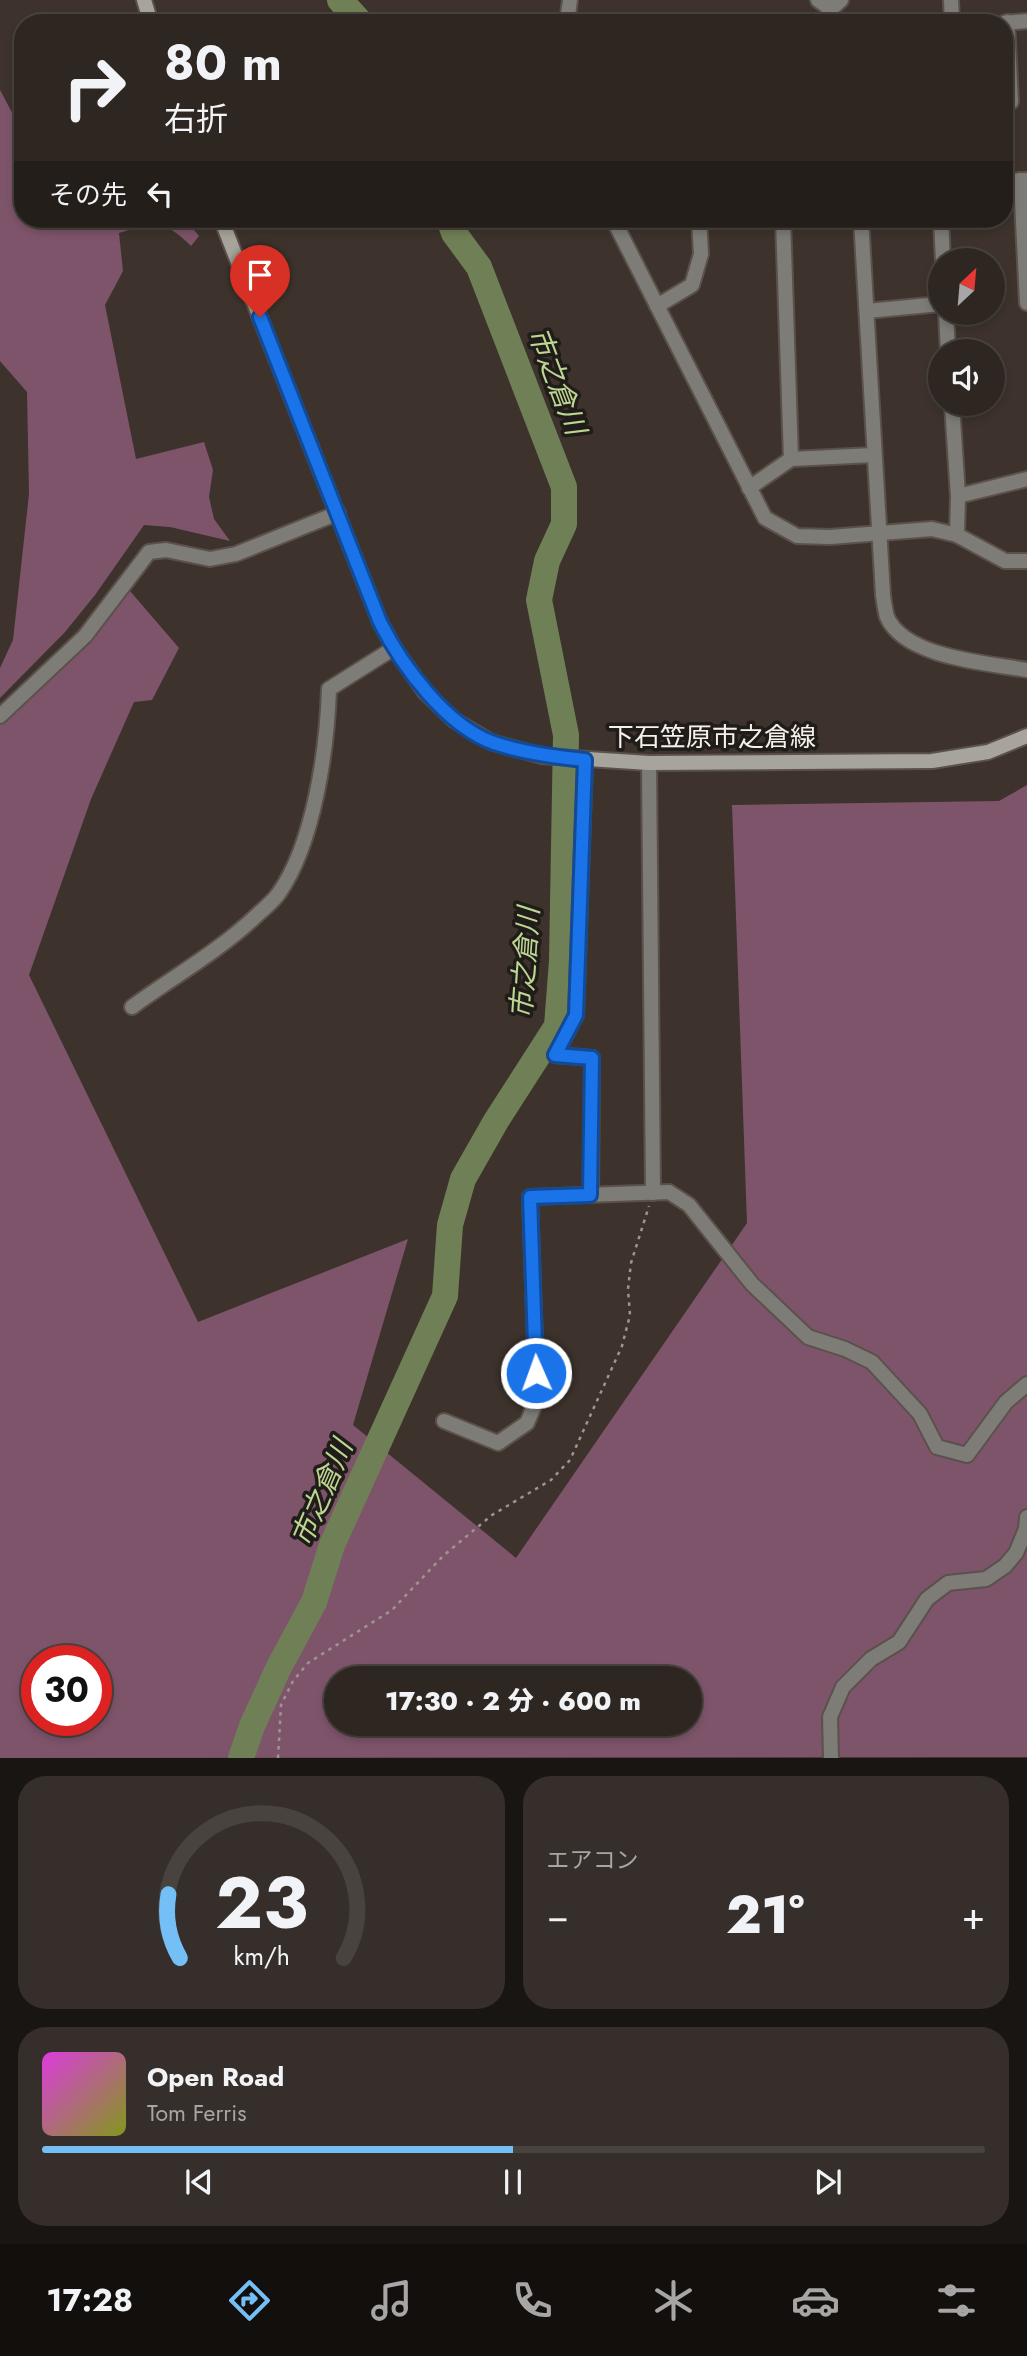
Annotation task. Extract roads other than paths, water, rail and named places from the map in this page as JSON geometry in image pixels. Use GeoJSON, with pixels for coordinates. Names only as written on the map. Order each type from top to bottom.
{"type":"FeatureCollection","features":[{"type":"Feature","properties":{"kind":"main road","name":"下石笠原市之倉線"},"geometry":{"type":"LineString","coordinates":[[225,228],[380,622],[394,648],[425,692],[454,719],[491,742],[542,756],[649,763],[932,761],[988,752],[1027,736]]}},
{"type":"Feature","properties":{"kind":"street"},"geometry":{"type":"LineString","coordinates":[[818,0],[836,5]]}},
{"type":"Feature","properties":{"kind":"street"},"geometry":{"type":"LineString","coordinates":[[1024,180],[1027,303]]}},
{"type":"Feature","properties":{"kind":"street"},"geometry":{"type":"LineString","coordinates":[[618,228],[765,518],[797,536],[830,537],[932,529],[957,535],[1005,561],[1027,561]]}},
{"type":"Feature","properties":{"kind":"street"},"geometry":{"type":"LineString","coordinates":[[657,306],[692,285],[701,254],[700,228]]}},
{"type":"Feature","properties":{"kind":"street"},"geometry":{"type":"LineString","coordinates":[[783,228],[791,459]]}},
{"type":"Feature","properties":{"kind":"street"},"geometry":{"type":"LineString","coordinates":[[862,228],[883,595],[888,618],[908,641],[940,655],[1027,670]]}},
{"type":"Feature","properties":{"kind":"street"},"geometry":{"type":"LineString","coordinates":[[941,228],[942,248]]}},
{"type":"Feature","properties":{"kind":"street"},"geometry":{"type":"LineString","coordinates":[[867,311],[928,305]]}},
{"type":"Feature","properties":{"kind":"street"},"geometry":{"type":"LineString","coordinates":[[953,416],[958,496],[957,535]]}},
{"type":"Feature","properties":{"kind":"street"},"geometry":{"type":"LineString","coordinates":[[749,488],[791,459],[874,455]]}},
{"type":"Feature","properties":{"kind":"street"},"geometry":{"type":"LineString","coordinates":[[958,496],[1027,479]]}},
{"type":"Feature","properties":{"kind":"street"},"geometry":{"type":"LineString","coordinates":[[0,716],[85,636],[149,552],[166,550],[210,559],[236,554],[338,513]]}},
{"type":"Feature","properties":{"kind":"street"},"geometry":{"type":"LineString","coordinates":[[132,1007],[239,932],[278,895],[294,866],[315,803],[328,729],[329,689],[394,648]]}},
{"type":"Feature","properties":{"kind":"street"},"geometry":{"type":"LineString","coordinates":[[585,760],[576,1015],[555,1055],[592,1058],[590,1195]]}},
{"type":"Feature","properties":{"kind":"street"},"geometry":{"type":"LineString","coordinates":[[649,763],[653,1193]]}},
{"type":"Feature","properties":{"kind":"street"},"geometry":{"type":"LineString","coordinates":[[444,1421],[498,1443],[527,1423],[534,1404],[536,1373],[530,1197],[669,1192],[689,1205],[752,1284],[808,1337],[845,1349],[872,1362],[920,1413],[937,1447],[967,1455],[1006,1402],[1027,1384]]}},
{"type":"Feature","properties":{"kind":"street"},"geometry":{"type":"LineString","coordinates":[[831,1758],[830,1717],[843,1687],[871,1659],[900,1642],[927,1599],[947,1583],[986,1579],[1005,1566],[1016,1553],[1026,1529],[1027,1517]]}},
{"type":"Feature","properties":{"kind":"waterway","name":"市之倉川"},"geometry":{"type":"LineString","coordinates":[[340,0],[353,14]]}},
{"type":"Feature","properties":{"kind":"waterway","name":"市之倉川"},"geometry":{"type":"LineString","coordinates":[[241,1758],[252,1726],[279,1667],[314,1602],[332,1545],[445,1296],[450,1225],[463,1179],[496,1121],[557,1026],[562,961],[566,735],[539,600],[547,561],[564,524],[564,487],[479,267],[452,228]]}}]}
